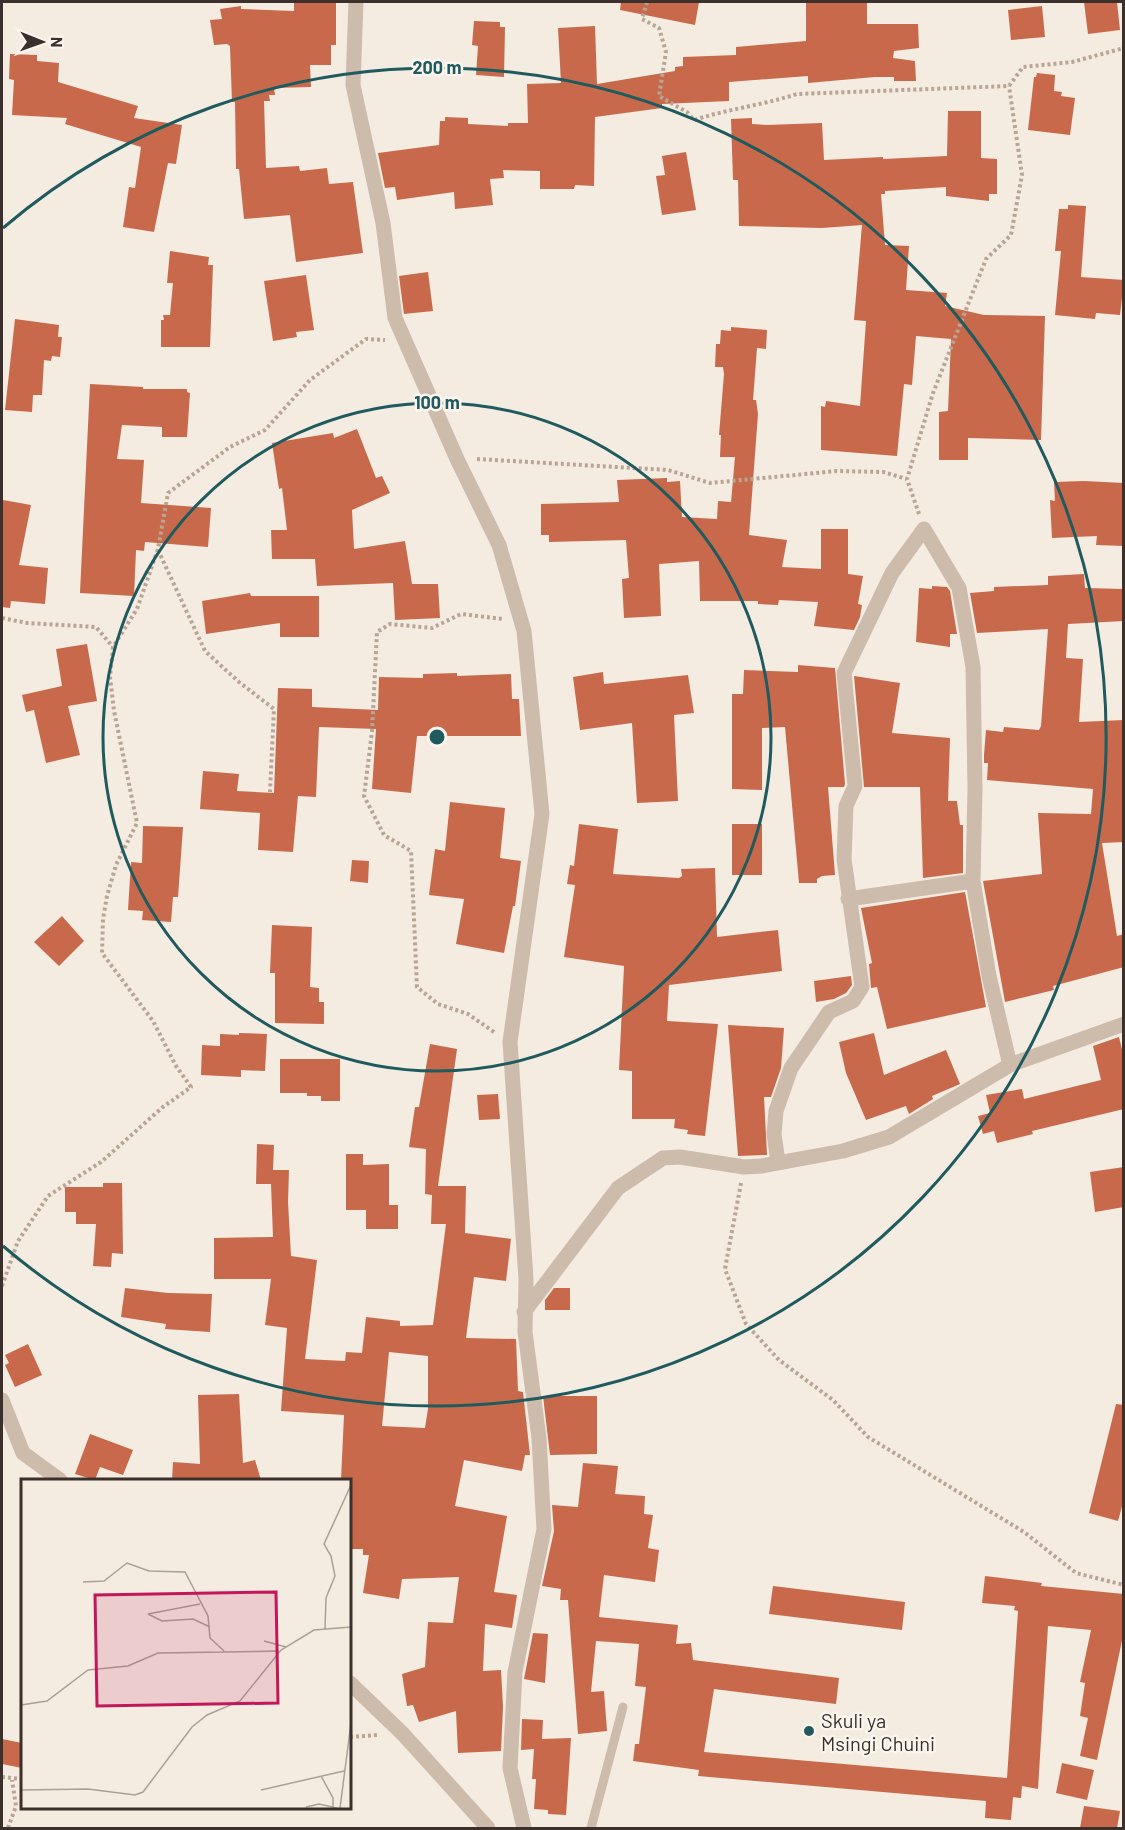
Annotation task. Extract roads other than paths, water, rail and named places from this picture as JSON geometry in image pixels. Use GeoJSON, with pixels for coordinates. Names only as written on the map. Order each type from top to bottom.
{"type":"FeatureCollection","features":[{"type":"Feature","properties":{"kind":"street"},"geometry":{"type":"LineString","coordinates":[[356,2],[353,85],[383,223],[395,318],[457,459],[500,545],[524,631],[542,814],[510,1042],[526,1279],[524,1312],[539,1438],[544,1529],[514,1672],[510,1767],[524,1828]]}},
{"type":"Feature","properties":{"kind":"street"},"geometry":{"type":"LineString","coordinates":[[778,1162],[774,1134],[776,1111],[791,1068],[829,1012],[853,1001],[862,987],[844,859],[846,806],[855,786],[844,673],[892,573],[924,529],[959,588],[973,666],[975,788],[973,880],[989,976],[1010,1065]]}},
{"type":"Feature","properties":{"kind":"street"},"geometry":{"type":"LineString","coordinates":[[848,899],[973,880]]}},
{"type":"Feature","properties":{"kind":"street"},"geometry":{"type":"LineString","coordinates":[[524,1312],[618,1188],[663,1158],[680,1157],[744,1167],[843,1151],[889,1137],[1010,1065],[1124,1024]]}},
{"type":"Feature","properties":{"kind":"street"},"geometry":{"type":"LineString","coordinates":[[2,1400],[23,1453],[59,1479]]}},
{"type":"Feature","properties":{"kind":"street"},"geometry":{"type":"LineString","coordinates":[[351,1684],[403,1734],[488,1828]]}},
{"type":"Feature","properties":{"kind":"lane"},"geometry":{"type":"LineString","coordinates":[[591,1828],[623,1707]]}},
{"type":"Feature","properties":{"kind":"place","name":"Skuli ya Msingi Chuini"},"geometry":{"type":"Point","coordinates":[809,1731]}}]}
